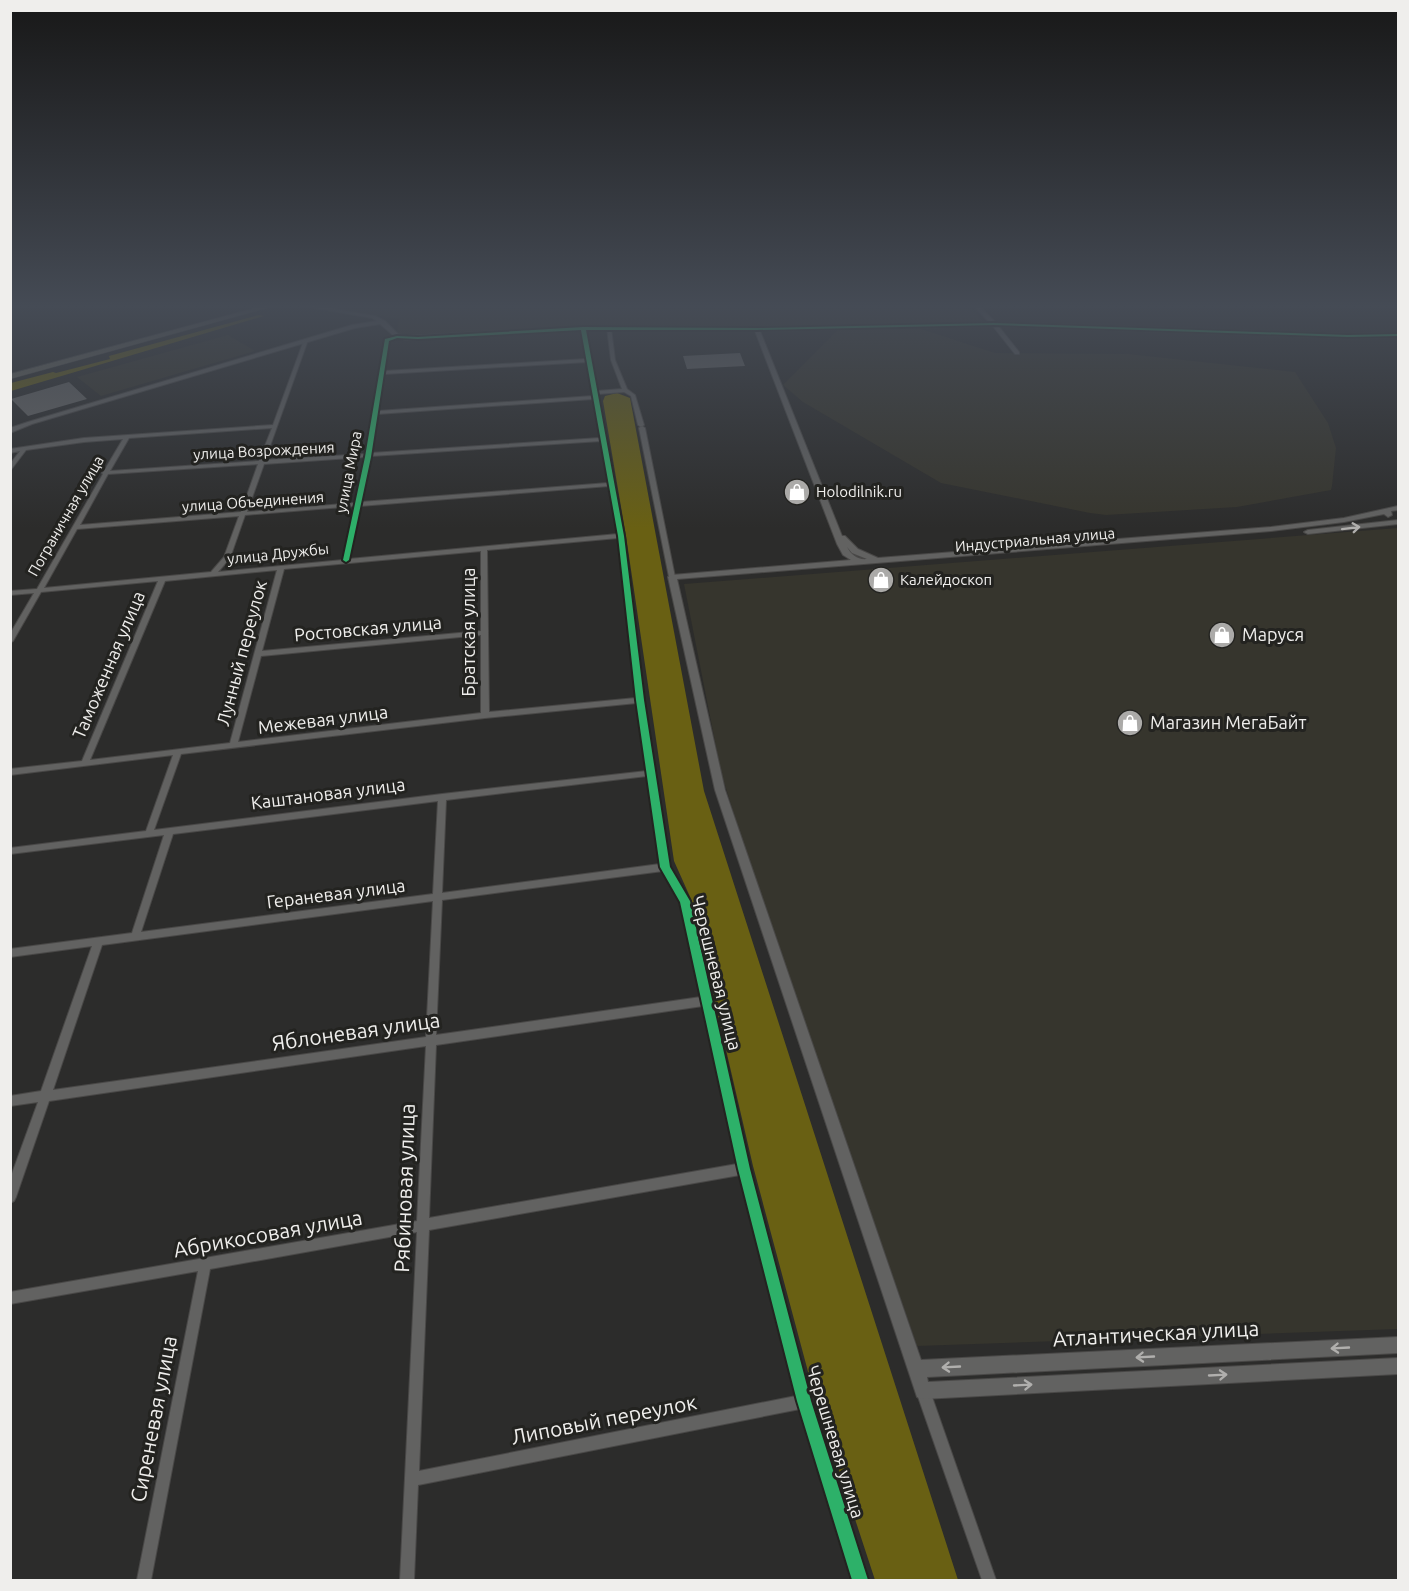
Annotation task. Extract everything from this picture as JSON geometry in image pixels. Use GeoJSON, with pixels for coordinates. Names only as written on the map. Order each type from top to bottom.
{"type":"FeatureCollection","features":[{"type":"Feature","properties":{"kind":"street"},"geometry":{"type":"LineString","coordinates":[[10,431],[175,379]]}},
{"type":"Feature","properties":{"kind":"street"},"geometry":{"type":"LineString","coordinates":[[212,575],[227,558],[291,379]]}},
{"type":"Feature","properties":{"kind":"street","name":"улица Мира"},"geometry":{"type":"LineString","coordinates":[[346,560],[368,457],[381,379]]}},
{"type":"Feature","properties":{"kind":"street","name":"Черешневая улица"},"geometry":{"type":"LineString","coordinates":[[593,379],[621,536],[640,700],[665,867],[685,901],[744,1169],[804,1401],[860,1581]]}},
{"type":"Feature","properties":{"kind":"street"},"geometry":{"type":"LineString","coordinates":[[620,379],[624,390]]}},
{"type":"Feature","properties":{"kind":"street"},"geometry":{"type":"LineString","coordinates":[[776,379],[831,520],[846,553],[858,563]]}},
{"type":"Feature","properties":{"kind":"street"},"geometry":{"type":"LineString","coordinates":[[376,413],[595,395],[624,390],[633,394],[720,790],[988,1581]]}},
{"type":"Feature","properties":{"kind":"street"},"geometry":{"type":"LineString","coordinates":[[10,451],[127,436],[274,426]]}},
{"type":"Feature","properties":{"kind":"street","name":"Пограничная улица"},"geometry":{"type":"LineString","coordinates":[[10,640],[127,436]]}},
{"type":"Feature","properties":{"kind":"street","name":"улица Возрождения"},"geometry":{"type":"LineString","coordinates":[[105,474],[603,439]]}},
{"type":"Feature","properties":{"kind":"street"},"geometry":{"type":"LineString","coordinates":[[10,469],[25,448]]}},
{"type":"Feature","properties":{"kind":"street","name":"улица Объединения"},"geometry":{"type":"LineString","coordinates":[[76,527],[611,484]]}},
{"type":"Feature","properties":{"kind":"street","name":"Индустриальная улица"},"geometry":{"type":"LineString","coordinates":[[1222,536],[1302,526],[1385,512],[1398,507]]}},
{"type":"Feature","properties":{"kind":"street"},"geometry":{"type":"LineString","coordinates":[[1385,512],[1389,517],[1398,521]]}},
{"type":"Feature","properties":{"kind":"street"},"geometry":{"type":"LineString","coordinates":[[831,520],[846,543],[877,564]]}},
{"type":"Feature","properties":{"kind":"street","name":"Индустриальная улица"},"geometry":{"type":"LineString","coordinates":[[673,580],[1222,536],[1338,530],[1398,521]]}},
{"type":"Feature","properties":{"kind":"street","name":"улица Дружбы"},"geometry":{"type":"LineString","coordinates":[[10,593],[621,536]]}},
{"type":"Feature","properties":{"kind":"street","name":"Братская улица"},"geometry":{"type":"LineString","coordinates":[[484,548],[485,715]]}},
{"type":"Feature","properties":{"kind":"street"},"geometry":{"type":"LineString","coordinates":[[673,580],[858,563],[877,564]]}},
{"type":"Feature","properties":{"kind":"street","name":"Лунный переулок"},"geometry":{"type":"LineString","coordinates":[[233,746],[280,568]]}},
{"type":"Feature","properties":{"kind":"street","name":"Таможенная улица"},"geometry":{"type":"LineString","coordinates":[[85,762],[162,579]]}},
{"type":"Feature","properties":{"kind":"street","name":"Ростовская улица"},"geometry":{"type":"LineString","coordinates":[[256,654],[483,633]]}},
{"type":"Feature","properties":{"kind":"street","name":"Межевая улица"},"geometry":{"type":"LineString","coordinates":[[10,772],[485,715],[640,700]]}},
{"type":"Feature","properties":{"kind":"street"},"geometry":{"type":"LineString","coordinates":[[149,833],[178,752]]}},
{"type":"Feature","properties":{"kind":"street","name":"Каштановая улица"},"geometry":{"type":"LineString","coordinates":[[10,850],[651,773]]}},
{"type":"Feature","properties":{"kind":"street","name":"Рябиновая улица"},"geometry":{"type":"LineString","coordinates":[[407,1581],[442,797]]}},
{"type":"Feature","properties":{"kind":"street"},"geometry":{"type":"LineString","coordinates":[[135,937],[170,831]]}},
{"type":"Feature","properties":{"kind":"street","name":"Гераневая улица"},"geometry":{"type":"LineString","coordinates":[[10,953],[665,867]]}},
{"type":"Feature","properties":{"kind":"street"},"geometry":{"type":"LineString","coordinates":[[10,1197],[99,941]]}},
{"type":"Feature","properties":{"kind":"street","name":"Яблоневая улица"},"geometry":{"type":"LineString","coordinates":[[10,1101],[707,1001]]}},
{"type":"Feature","properties":{"kind":"street","name":"Абрикосовая улица"},"geometry":{"type":"LineString","coordinates":[[10,1298],[744,1169]]}},
{"type":"Feature","properties":{"kind":"street","name":"Сиреневая улица"},"geometry":{"type":"LineString","coordinates":[[144,1581],[205,1265]]}},
{"type":"Feature","properties":{"kind":"street","name":"Атлантическая улица"},"geometry":{"type":"LineString","coordinates":[[915,1369],[1398,1345]]}},
{"type":"Feature","properties":{"kind":"street"},"geometry":{"type":"LineString","coordinates":[[923,1391],[1398,1366]]}},
{"type":"Feature","properties":{"kind":"street","name":"Липовый переулок"},"geometry":{"type":"LineString","coordinates":[[412,1479],[804,1401]]}},
{"type":"Feature","properties":{"kind":"shaded area"},"geometry":{"type":"Polygon","coordinates":[[[25,379],[51,379],[11,391],[11,383],[25,379]]]}},
{"type":"Feature","properties":{"kind":"shaded area"},"geometry":{"type":"Polygon","coordinates":[[[80,379],[158,379],[101,396],[80,379]]]}},
{"type":"Feature","properties":{"kind":"shaded area"},"geometry":{"type":"Polygon","coordinates":[[[789,379],[1300,379],[1328,423],[1336,448],[1332,486],[1331,490],[1237,507],[1106,515],[1090,513],[941,483],[803,402],[783,385],[789,379]]]}},
{"type":"Feature","properties":{"kind":"shaded area"},"geometry":{"type":"Polygon","coordinates":[[[617,393],[630,398],[704,791],[958,1580],[875,1580],[814,1394],[753,1166],[691,899],[674,861],[626,536],[603,401],[605,396],[617,393]]]}},
{"type":"Feature","properties":{"kind":"shaded area"},"geometry":{"type":"Polygon","coordinates":[[[1398,528],[1398,1329],[917,1346],[745,850],[721,772],[684,584],[1398,528]]]}},
{"type":"Feature","properties":{"kind":"building"},"geometry":{"type":"Polygon","coordinates":[[[69,382],[87,399],[28,416],[11,399],[69,382]]]}},
{"type":"Feature","properties":{"kind":"cycle path"},"geometry":{"type":"LineString","coordinates":[[346,560],[368,457],[381,379]]}},
{"type":"Feature","properties":{"kind":"cycle path"},"geometry":{"type":"LineString","coordinates":[[592,379],[621,536],[640,700],[665,867],[685,901],[744,1169],[804,1401],[860,1580]]}},
{"type":"Feature","properties":{"kind":"place","name":"Holodilnik.ru"},"geometry":{"type":"Point","coordinates":[797,492]}},
{"type":"Feature","properties":{"kind":"place","name":"Калейдоскоп"},"geometry":{"type":"Point","coordinates":[881,580]}},
{"type":"Feature","properties":{"kind":"place","name":"Маруся"},"geometry":{"type":"Point","coordinates":[1222,635]}},
{"type":"Feature","properties":{"kind":"place","name":"Магазин МегаБайт"},"geometry":{"type":"Point","coordinates":[1130,723]}}]}
